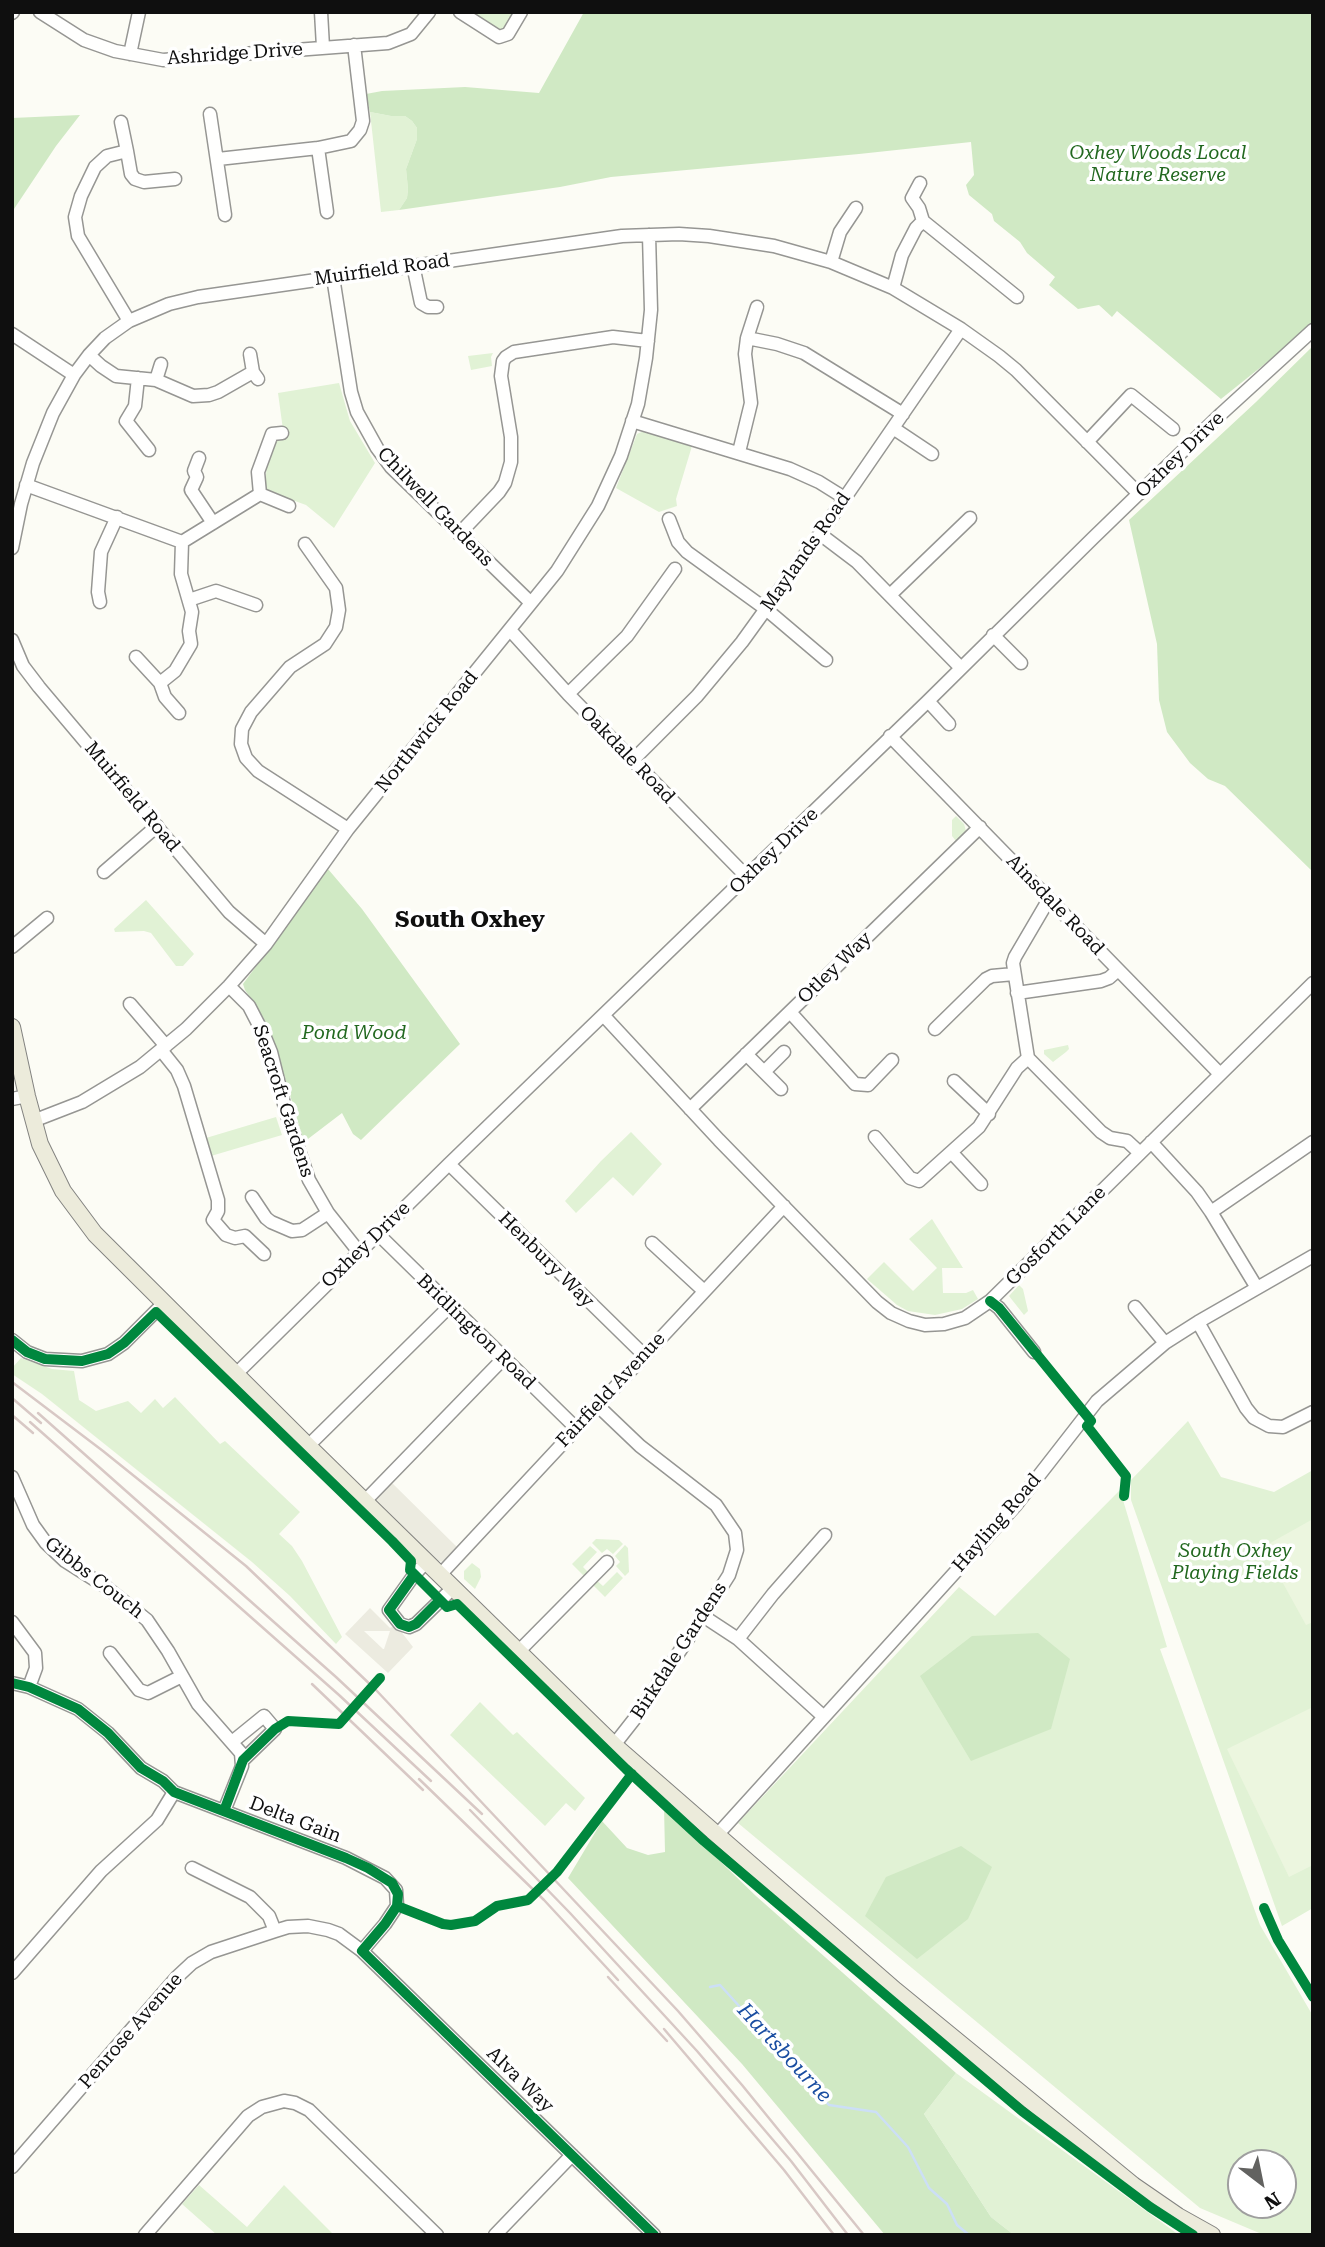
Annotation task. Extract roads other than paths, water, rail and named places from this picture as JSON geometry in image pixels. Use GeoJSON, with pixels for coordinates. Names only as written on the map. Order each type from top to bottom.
{"type":"FeatureCollection","features":[{"type":"Feature","properties":{"kind":"main road"},"geometry":{"type":"LineString","coordinates":[[12,1027],[20,1097],[33,1121],[55,1177],[95,1234],[614,1745],[895,1990],[1133,2185],[1178,2216],[1212,2235]]}},
{"type":"Feature","properties":{"kind":"street","name":"Ashridge Drive"},"geometry":{"type":"LineString","coordinates":[[40,12],[84,40],[130,54],[179,60],[388,43],[404,38],[417,29],[429,12]]}},
{"type":"Feature","properties":{"kind":"street"},"geometry":{"type":"LineString","coordinates":[[130,54],[139,12]]}},
{"type":"Feature","properties":{"kind":"street"},"geometry":{"type":"LineString","coordinates":[[321,12],[323,47]]}},
{"type":"Feature","properties":{"kind":"street"},"geometry":{"type":"LineString","coordinates":[[460,12],[499,37],[508,34],[521,12]]}},
{"type":"Feature","properties":{"kind":"street"},"geometry":{"type":"LineString","coordinates":[[218,159],[318,148],[351,141],[363,121],[354,45]]}},
{"type":"Feature","properties":{"kind":"street"},"geometry":{"type":"LineString","coordinates":[[210,114],[225,215]]}},
{"type":"Feature","properties":{"kind":"street"},"geometry":{"type":"LineString","coordinates":[[121,122],[131,174],[135,179],[144,182],[175,179]]}},
{"type":"Feature","properties":{"kind":"street"},"geometry":{"type":"LineString","coordinates":[[318,148],[327,212]]}},
{"type":"Feature","properties":{"kind":"street"},"geometry":{"type":"LineString","coordinates":[[127,151],[105,157],[95,167],[77,207],[75,218],[78,236],[129,321]]}},
{"type":"Feature","properties":{"kind":"street"},"geometry":{"type":"LineString","coordinates":[[920,183],[912,198],[923,221],[1017,297]]}},
{"type":"Feature","properties":{"kind":"street"},"geometry":{"type":"LineString","coordinates":[[831,262],[840,232],[856,208]]}},
{"type":"Feature","properties":{"kind":"street"},"geometry":{"type":"LineString","coordinates":[[893,288],[902,255],[916,228],[923,221]]}},
{"type":"Feature","properties":{"kind":"street","name":"Muirfield Road"},"geometry":{"type":"LineString","coordinates":[[12,548],[17,502],[43,437],[74,375],[105,338],[149,311],[183,300],[333,277],[599,238],[649,235],[709,236],[774,246],[831,262],[893,288],[961,328],[1016,370],[1139,494]]}},
{"type":"Feature","properties":{"kind":"street","name":"Northwick Road"},"geometry":{"type":"LineString","coordinates":[[33,1121],[64,1111],[140,1067],[186,1029],[229,986],[266,944],[348,830],[557,571],[598,506],[621,456],[632,421],[642,382],[648,341],[651,299],[649,235]]}},
{"type":"Feature","properties":{"kind":"street"},"geometry":{"type":"LineString","coordinates":[[413,265],[421,303],[428,307],[437,307]]}},
{"type":"Feature","properties":{"kind":"street","name":"Chilwell Gardens"},"geometry":{"type":"LineString","coordinates":[[333,277],[351,392],[364,426],[377,449],[391,467],[530,602]]}},
{"type":"Feature","properties":{"kind":"street"},"geometry":{"type":"LineString","coordinates":[[739,452],[751,403],[745,354],[757,307]]}},
{"type":"Feature","properties":{"kind":"street","name":"Maylands Road"},"geometry":{"type":"LineString","coordinates":[[632,761],[697,696],[767,610],[961,328]]}},
{"type":"Feature","properties":{"kind":"street","name":"Oxhey Drive"},"geometry":{"type":"LineString","coordinates":[[237,1373],[993,635],[1221,414],[1313,330]]}},
{"type":"Feature","properties":{"kind":"street"},"geometry":{"type":"LineString","coordinates":[[12,334],[74,375]]}},
{"type":"Feature","properties":{"kind":"street"},"geometry":{"type":"LineString","coordinates":[[459,534],[499,492],[505,483],[511,463],[511,437],[501,376],[506,357],[514,352],[613,337],[648,341]]}},
{"type":"Feature","properties":{"kind":"street"},"geometry":{"type":"LineString","coordinates":[[747,338],[804,353],[903,414]]}},
{"type":"Feature","properties":{"kind":"street"},"geometry":{"type":"LineString","coordinates":[[89,355],[116,376],[156,380],[187,395],[200,397],[256,375],[250,354]]}},
{"type":"Feature","properties":{"kind":"street"},"geometry":{"type":"LineString","coordinates":[[156,380],[161,364]]}},
{"type":"Feature","properties":{"kind":"street"},"geometry":{"type":"LineString","coordinates":[[138,378],[135,406],[126,421],[149,450]]}},
{"type":"Feature","properties":{"kind":"street"},"geometry":{"type":"LineString","coordinates":[[1087,442],[1131,395],[1173,429]]}},
{"type":"Feature","properties":{"kind":"street"},"geometry":{"type":"LineString","coordinates":[[632,421],[739,452],[806,475],[844,497]]}},
{"type":"Feature","properties":{"kind":"street"},"geometry":{"type":"LineString","coordinates":[[893,428],[932,454]]}},
{"type":"Feature","properties":{"kind":"street"},"geometry":{"type":"LineString","coordinates":[[260,494],[258,472],[272,434],[282,433]]}},
{"type":"Feature","properties":{"kind":"street"},"geometry":{"type":"LineString","coordinates":[[200,458],[194,471],[197,477],[191,490],[213,523]]}},
{"type":"Feature","properties":{"kind":"street"},"geometry":{"type":"LineString","coordinates":[[26,485],[182,542]]}},
{"type":"Feature","properties":{"kind":"street"},"geometry":{"type":"LineString","coordinates":[[260,494],[289,506]]}},
{"type":"Feature","properties":{"kind":"street"},"geometry":{"type":"LineString","coordinates":[[182,542],[260,494]]}},
{"type":"Feature","properties":{"kind":"street"},"geometry":{"type":"LineString","coordinates":[[100,602],[98,592],[101,552],[117,517]]}},
{"type":"Feature","properties":{"kind":"street"},"geometry":{"type":"LineString","coordinates":[[890,594],[970,518]]}},
{"type":"Feature","properties":{"kind":"street"},"geometry":{"type":"LineString","coordinates":[[669,519],[678,542],[687,552],[767,610],[826,660]]}},
{"type":"Feature","properties":{"kind":"street"},"geometry":{"type":"LineString","coordinates":[[820,534],[857,562],[960,667]]}},
{"type":"Feature","properties":{"kind":"street"},"geometry":{"type":"LineString","coordinates":[[160,683],[175,671],[191,644],[189,631],[192,612],[181,574],[182,542]]}},
{"type":"Feature","properties":{"kind":"street"},"geometry":{"type":"LineString","coordinates":[[305,544],[335,588],[339,610],[336,627],[325,644],[290,667],[251,712],[242,729],[242,744],[246,758],[258,771],[348,830]]}},
{"type":"Feature","properties":{"kind":"street"},"geometry":{"type":"LineString","coordinates":[[568,694],[627,636],[675,569]]}},
{"type":"Feature","properties":{"kind":"street"},"geometry":{"type":"LineString","coordinates":[[189,600],[216,591],[256,605]]}},
{"type":"Feature","properties":{"kind":"street","name":"Oakdale Road"},"geometry":{"type":"LineString","coordinates":[[510,631],[632,761],[747,877]]}},
{"type":"Feature","properties":{"kind":"street"},"geometry":{"type":"LineString","coordinates":[[993,635],[1021,663]]}},
{"type":"Feature","properties":{"kind":"street","name":"Muirfield Road"},"geometry":{"type":"LineString","coordinates":[[12,640],[30,676],[229,912],[266,944]]}},
{"type":"Feature","properties":{"kind":"street"},"geometry":{"type":"LineString","coordinates":[[136,657],[160,683],[165,697],[179,713]]}},
{"type":"Feature","properties":{"kind":"street"},"geometry":{"type":"LineString","coordinates":[[928,701],[949,724]]}},
{"type":"Feature","properties":{"kind":"street","name":"Ainsdale Road"},"geometry":{"type":"LineString","coordinates":[[890,736],[1220,1074]]}},
{"type":"Feature","properties":{"kind":"street"},"geometry":{"type":"LineString","coordinates":[[104,872],[156,825]]}},
{"type":"Feature","properties":{"kind":"street","name":"Otley Way"},"geometry":{"type":"LineString","coordinates":[[690,1109],[980,827]]}},
{"type":"Feature","properties":{"kind":"street"},"geometry":{"type":"LineString","coordinates":[[1049,899],[1015,957],[1014,974],[1028,1058],[1101,1132],[1110,1138],[1127,1140],[1140,1153]]}},
{"type":"Feature","properties":{"kind":"street"},"geometry":{"type":"LineString","coordinates":[[12,947],[47,918]]}},
{"type":"Feature","properties":{"kind":"street"},"geometry":{"type":"LineString","coordinates":[[1017,993],[1101,981],[1118,970]]}},
{"type":"Feature","properties":{"kind":"street"},"geometry":{"type":"LineString","coordinates":[[935,1030],[986,979],[1014,974]]}},
{"type":"Feature","properties":{"kind":"street","name":"Gosforth Lane"},"geometry":{"type":"LineString","coordinates":[[604,1016],[877,1302],[900,1318],[925,1325],[954,1322],[975,1313],[990,1301],[1313,983]]}},
{"type":"Feature","properties":{"kind":"street","name":"Seacroft Gardens"},"geometry":{"type":"LineString","coordinates":[[229,986],[249,1006],[264,1035],[304,1167],[327,1213],[359,1252]]}},
{"type":"Feature","properties":{"kind":"street"},"geometry":{"type":"LineString","coordinates":[[130,1004],[164,1048],[184,1086],[218,1200],[218,1211],[213,1220],[226,1235],[244,1237],[264,1254]]}},
{"type":"Feature","properties":{"kind":"street"},"geometry":{"type":"LineString","coordinates":[[790,1012],[855,1084],[868,1085],[892,1060]]}},
{"type":"Feature","properties":{"kind":"street"},"geometry":{"type":"LineString","coordinates":[[764,1072],[784,1052]]}},
{"type":"Feature","properties":{"kind":"street"},"geometry":{"type":"LineString","coordinates":[[746,1054],[782,1089]]}},
{"type":"Feature","properties":{"kind":"street"},"geometry":{"type":"LineString","coordinates":[[875,1138],[914,1181],[919,1181],[979,1127],[1017,1068],[1028,1058]]}},
{"type":"Feature","properties":{"kind":"street"},"geometry":{"type":"LineString","coordinates":[[954,1081],[989,1114]]}},
{"type":"Feature","properties":{"kind":"street"},"geometry":{"type":"LineString","coordinates":[[1151,1142],[1197,1192],[1257,1287]]}},
{"type":"Feature","properties":{"kind":"street"},"geometry":{"type":"LineString","coordinates":[[1211,1212],[1313,1142]]}},
{"type":"Feature","properties":{"kind":"street"},"geometry":{"type":"LineString","coordinates":[[952,1153],[981,1184]]}},
{"type":"Feature","properties":{"kind":"street","name":"Henbury Way"},"geometry":{"type":"LineString","coordinates":[[449,1164],[644,1355]]}},
{"type":"Feature","properties":{"kind":"street"},"geometry":{"type":"LineString","coordinates":[[252,1197],[271,1222],[292,1231],[302,1230],[327,1213]]}},
{"type":"Feature","properties":{"kind":"street","name":"Fairfield Avenue"},"geometry":{"type":"LineString","coordinates":[[440,1575],[784,1206]]}},
{"type":"Feature","properties":{"kind":"street","name":"Bridlington Road"},"geometry":{"type":"LineString","coordinates":[[377,1234],[576,1428]]}},
{"type":"Feature","properties":{"kind":"street"},"geometry":{"type":"LineString","coordinates":[[652,1243],[704,1291]]}},
{"type":"Feature","properties":{"kind":"street","name":"Hayling Road"},"geometry":{"type":"LineString","coordinates":[[718,1834],[1016,1505],[1097,1401],[1165,1343],[1313,1256]]}},
{"type":"Feature","properties":{"kind":"street"},"geometry":{"type":"LineString","coordinates":[[990,1301],[999,1308],[1034,1352]]}},
{"type":"Feature","properties":{"kind":"street"},"geometry":{"type":"LineString","coordinates":[[12,1340],[27,1352],[45,1359],[82,1361],[108,1354],[124,1343],[164,1303]]}},
{"type":"Feature","properties":{"kind":"street"},"geometry":{"type":"LineString","coordinates":[[308,1446],[450,1306]]}},
{"type":"Feature","properties":{"kind":"street"},"geometry":{"type":"LineString","coordinates":[[1135,1307],[1165,1343]]}},
{"type":"Feature","properties":{"kind":"street"},"geometry":{"type":"LineString","coordinates":[[1198,1322],[1254,1418],[1264,1424],[1283,1427],[1313,1412]]}},
{"type":"Feature","properties":{"kind":"street"},"geometry":{"type":"LineString","coordinates":[[365,1502],[503,1359]]}},
{"type":"Feature","properties":{"kind":"street","name":"Birkdale Gardens"},"geometry":{"type":"LineString","coordinates":[[597,1405],[640,1446],[716,1505],[735,1533],[737,1550],[729,1575],[636,1717],[614,1745]]}},
{"type":"Feature","properties":{"kind":"street","name":"Gibbs Couch"},"geometry":{"type":"LineString","coordinates":[[12,1477],[33,1525],[46,1543],[65,1561],[106,1587],[147,1620],[207,1716],[232,1742],[243,1760]]}},
{"type":"Feature","properties":{"kind":"street"},"geometry":{"type":"LineString","coordinates":[[738,1639],[825,1535]]}},
{"type":"Feature","properties":{"kind":"street"},"geometry":{"type":"LineString","coordinates":[[426,1562],[389,1610],[400,1624],[409,1627],[415,1625],[453,1588]]}},
{"type":"Feature","properties":{"kind":"street"},"geometry":{"type":"LineString","coordinates":[[518,1651],[607,1562]]}},
{"type":"Feature","properties":{"kind":"street"},"geometry":{"type":"LineString","coordinates":[[703,1616],[738,1639],[824,1717]]}},
{"type":"Feature","properties":{"kind":"street"},"geometry":{"type":"LineString","coordinates":[[12,1622],[35,1653],[36,1668],[29,1686]]}},
{"type":"Feature","properties":{"kind":"street"},"geometry":{"type":"LineString","coordinates":[[110,1653],[139,1690],[148,1693],[182,1676]]}},
{"type":"Feature","properties":{"kind":"street","name":"Delta Gain"},"geometry":{"type":"LineString","coordinates":[[12,1683],[29,1686],[78,1709],[108,1733],[141,1768],[174,1792],[368,1868],[392,1883],[398,1894],[397,1906],[386,1924],[362,1951]]}},
{"type":"Feature","properties":{"kind":"street"},"geometry":{"type":"LineString","coordinates":[[224,1811],[243,1760],[275,1729],[264,1716],[232,1742]]}},
{"type":"Feature","properties":{"kind":"street"},"geometry":{"type":"LineString","coordinates":[[12,1972],[101,1871],[157,1820],[174,1792]]}},
{"type":"Feature","properties":{"kind":"street"},"geometry":{"type":"LineString","coordinates":[[192,1868],[250,1897],[265,1911],[275,1931]]}},
{"type":"Feature","properties":{"kind":"street","name":"Penrose Avenue"},"geometry":{"type":"LineString","coordinates":[[12,2167],[185,1969],[205,1955],[275,1931],[303,1926],[328,1930],[345,1937],[362,1951]]}},
{"type":"Feature","properties":{"kind":"street","name":"Alva Way"},"geometry":{"type":"LineString","coordinates":[[362,1951],[653,2235]]}},
{"type":"Feature","properties":{"kind":"street"},"geometry":{"type":"LineString","coordinates":[[145,2235],[248,2116],[269,2104],[284,2101],[309,2110],[437,2235]]}},
{"type":"Feature","properties":{"kind":"street"},"geometry":{"type":"LineString","coordinates":[[495,2235],[572,2155]]}},
{"type":"Feature","properties":{"kind":"waterway","name":"Hartsbourne"},"geometry":{"type":"LineString","coordinates":[[710,1987],[720,1985],[829,2105],[876,2112],[908,2147],[929,2188],[947,2204],[957,2225],[969,2235]]}},
{"type":"Feature","properties":{"kind":"railway"},"geometry":{"type":"LineString","coordinates":[[12,1382],[246,1566],[376,1690],[678,2011],[864,2235]]}},
{"type":"Feature","properties":{"kind":"railway"},"geometry":{"type":"LineString","coordinates":[[12,1398],[41,1423]]}},
{"type":"Feature","properties":{"kind":"railway"},"geometry":{"type":"LineString","coordinates":[[38,1413],[336,1677],[482,1814]]}},
{"type":"Feature","properties":{"kind":"railway"},"geometry":{"type":"LineString","coordinates":[[12,1415],[33,1433]]}},
{"type":"Feature","properties":{"kind":"railway"},"geometry":{"type":"LineString","coordinates":[[30,1422],[339,1695],[431,1781]]}},
{"type":"Feature","properties":{"kind":"railway"},"geometry":{"type":"LineString","coordinates":[[312,1684],[423,1790]]}},
{"type":"Feature","properties":{"kind":"railway"},"geometry":{"type":"LineString","coordinates":[[419,1779],[544,1900],[618,1980]]}},
{"type":"Feature","properties":{"kind":"railway"},"geometry":{"type":"LineString","coordinates":[[470,1810],[570,1913],[697,2051],[791,2161],[848,2235]]}},
{"type":"Feature","properties":{"kind":"railway"},"geometry":{"type":"LineString","coordinates":[[608,1977],[667,2041]]}},
{"type":"Feature","properties":{"kind":"railway"},"geometry":{"type":"LineString","coordinates":[[664,2029],[784,2170],[834,2235]]}},
{"type":"Feature","properties":{"kind":"district","name":"South Oxhey"},"geometry":{"type":"Point","coordinates":[470,920]}},
{"type":"Feature","properties":{"kind":"park label","name":"Oxhey Woods Local Nature Reserve"},"geometry":{"type":"Point","coordinates":[1158,164]}},
{"type":"Feature","properties":{"kind":"park label","name":"Pond Wood"},"geometry":{"type":"Point","coordinates":[354,1033]}},
{"type":"Feature","properties":{"kind":"park label","name":"South Oxhey Playing Fields"},"geometry":{"type":"Point","coordinates":[1235,1562]}}]}
